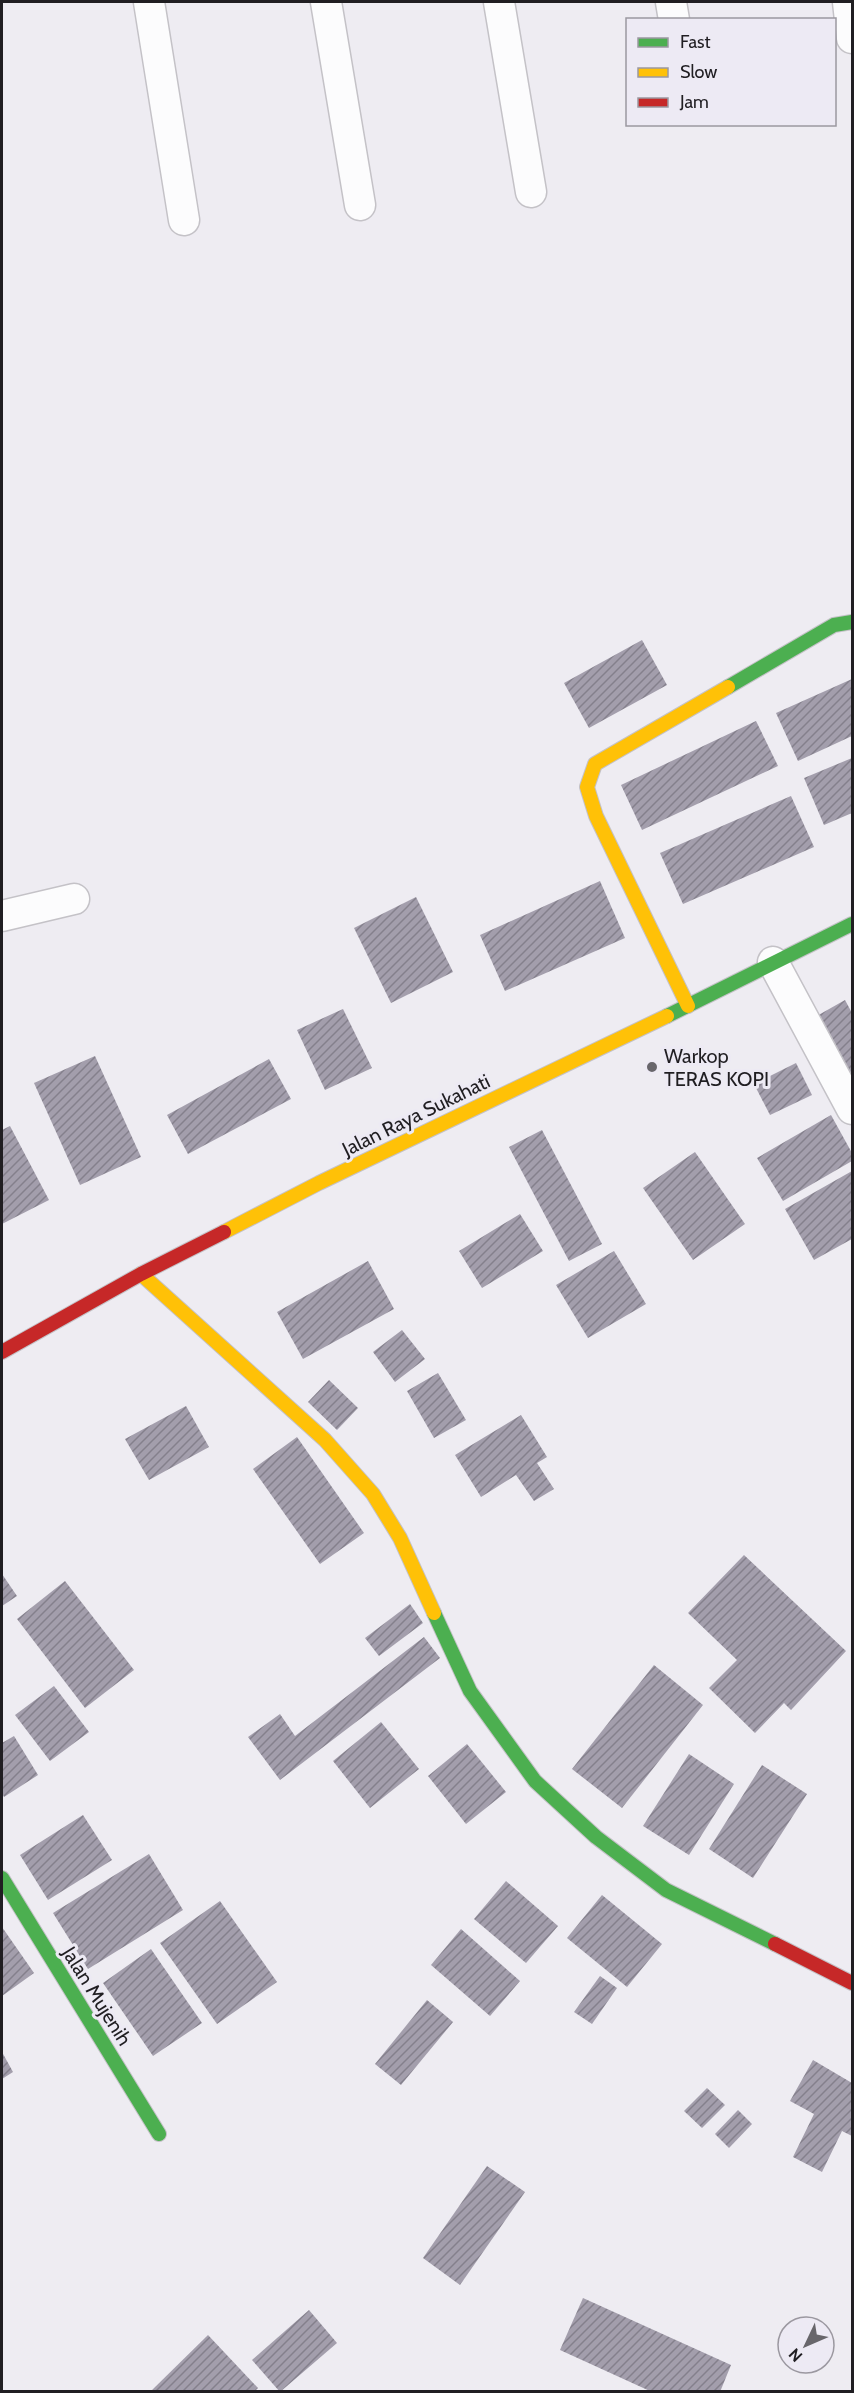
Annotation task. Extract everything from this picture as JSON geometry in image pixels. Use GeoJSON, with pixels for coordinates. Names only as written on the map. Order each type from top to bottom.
{"type":"FeatureCollection","features":[{"type":"Feature","properties":{"kind":"street"},"geometry":{"type":"LineString","coordinates":[[149,2],[183,220]]}},
{"type":"Feature","properties":{"kind":"street"},"geometry":{"type":"LineString","coordinates":[[326,2],[360,205]]}},
{"type":"Feature","properties":{"kind":"street"},"geometry":{"type":"LineString","coordinates":[[499,2],[531,192]]}},
{"type":"Feature","properties":{"kind":"street"},"geometry":{"type":"LineString","coordinates":[[671,2],[674,18]]}},
{"type":"Feature","properties":{"kind":"street"},"geometry":{"type":"LineString","coordinates":[[848,2],[852,38]]}},
{"type":"Feature","properties":{"kind":"street"},"geometry":{"type":"LineString","coordinates":[[688,1006],[596,816],[587,787],[595,764],[834,625],[852,622]]}},
{"type":"Feature","properties":{"kind":"street"},"geometry":{"type":"LineString","coordinates":[[2,916],[74,899]]}},
{"type":"Feature","properties":{"kind":"street","name":"Jalan Raya Sukahati"},"geometry":{"type":"LineString","coordinates":[[2,1352],[141,1275],[319,1183],[688,1006],[852,924]]}},
{"type":"Feature","properties":{"kind":"street"},"geometry":{"type":"LineString","coordinates":[[773,962],[852,1109]]}},
{"type":"Feature","properties":{"kind":"street"},"geometry":{"type":"LineString","coordinates":[[141,1275],[325,1440],[373,1494],[400,1538],[470,1691],[535,1781],[596,1837],[666,1890],[852,1983]]}},
{"type":"Feature","properties":{"kind":"street","name":"Jalan Mujenih"},"geometry":{"type":"LineString","coordinates":[[2,1878],[159,2134]]}},
{"type":"Feature","properties":{"kind":"building"},"geometry":{"type":"Polygon","coordinates":[[[642,640],[667,685],[589,728],[564,683],[642,640]]]}},
{"type":"Feature","properties":{"kind":"building"},"geometry":{"type":"Polygon","coordinates":[[[852,679],[852,736],[798,761],[776,713],[852,679]]]}},
{"type":"Feature","properties":{"kind":"building"},"geometry":{"type":"Polygon","coordinates":[[[756,721],[778,766],[642,830],[621,785],[756,721]]]}},
{"type":"Feature","properties":{"kind":"building"},"geometry":{"type":"Polygon","coordinates":[[[852,758],[852,813],[824,825],[804,778],[852,758]]]}},
{"type":"Feature","properties":{"kind":"building"},"geometry":{"type":"Polygon","coordinates":[[[791,796],[814,847],[683,904],[660,853],[791,796]]]}},
{"type":"Feature","properties":{"kind":"building"},"geometry":{"type":"Polygon","coordinates":[[[600,881],[625,938],[505,991],[480,935],[600,881]]]}},
{"type":"Feature","properties":{"kind":"building"},"geometry":{"type":"Polygon","coordinates":[[[416,897],[453,972],[391,1003],[354,928],[416,897]]]}},
{"type":"Feature","properties":{"kind":"building"},"geometry":{"type":"Polygon","coordinates":[[[845,1000],[852,1013],[852,1084],[815,1017],[845,1000]]]}},
{"type":"Feature","properties":{"kind":"building"},"geometry":{"type":"Polygon","coordinates":[[[343,1009],[372,1068],[325,1090],[297,1030],[343,1009]]]}},
{"type":"Feature","properties":{"kind":"building"},"geometry":{"type":"Polygon","coordinates":[[[95,1056],[141,1157],[80,1185],[34,1083],[95,1056]]]}},
{"type":"Feature","properties":{"kind":"building"},"geometry":{"type":"Polygon","coordinates":[[[269,1059],[291,1099],[188,1154],[167,1115],[269,1059]]]}},
{"type":"Feature","properties":{"kind":"building"},"geometry":{"type":"Polygon","coordinates":[[[796,1063],[812,1095],[770,1115],[754,1084],[796,1063]]]}},
{"type":"Feature","properties":{"kind":"building"},"geometry":{"type":"Polygon","coordinates":[[[831,1115],[852,1153],[852,1161],[783,1201],[757,1158],[831,1115]]]}},
{"type":"Feature","properties":{"kind":"building"},"geometry":{"type":"Polygon","coordinates":[[[10,1126],[49,1200],[2,1224],[2,1130],[10,1126]]]}},
{"type":"Feature","properties":{"kind":"building"},"geometry":{"type":"Polygon","coordinates":[[[542,1130],[602,1244],[569,1261],[509,1147],[542,1130]]]}},
{"type":"Feature","properties":{"kind":"building"},"geometry":{"type":"Polygon","coordinates":[[[695,1152],[745,1224],[693,1260],[643,1188],[695,1152]]]}},
{"type":"Feature","properties":{"kind":"building"},"geometry":{"type":"Polygon","coordinates":[[[852,1171],[852,1239],[814,1260],[785,1209],[852,1171]]]}},
{"type":"Feature","properties":{"kind":"building"},"geometry":{"type":"Polygon","coordinates":[[[520,1214],[543,1251],[482,1288],[459,1251],[520,1214]]]}},
{"type":"Feature","properties":{"kind":"building"},"geometry":{"type":"Polygon","coordinates":[[[614,1251],[646,1304],[588,1338],[556,1285],[614,1251]]]}},
{"type":"Feature","properties":{"kind":"building"},"geometry":{"type":"Polygon","coordinates":[[[368,1261],[394,1309],[303,1359],[277,1312],[368,1261]]]}},
{"type":"Feature","properties":{"kind":"building"},"geometry":{"type":"Polygon","coordinates":[[[402,1330],[425,1359],[395,1382],[373,1352],[402,1330]]]}},
{"type":"Feature","properties":{"kind":"building"},"geometry":{"type":"Polygon","coordinates":[[[438,1373],[466,1420],[434,1438],[407,1391],[438,1373]]]}},
{"type":"Feature","properties":{"kind":"building"},"geometry":{"type":"Polygon","coordinates":[[[329,1380],[358,1408],[337,1430],[308,1402],[329,1380]]]}},
{"type":"Feature","properties":{"kind":"building"},"geometry":{"type":"Polygon","coordinates":[[[186,1406],[209,1447],[149,1480],[125,1439],[186,1406]]]}},
{"type":"Feature","properties":{"kind":"building"},"geometry":{"type":"Polygon","coordinates":[[[521,1415],[547,1457],[537,1463],[554,1489],[534,1501],[516,1475],[481,1497],[455,1455],[521,1415]]]}},
{"type":"Feature","properties":{"kind":"building"},"geometry":{"type":"Polygon","coordinates":[[[297,1437],[364,1533],[320,1564],[253,1469],[297,1437]]]}},
{"type":"Feature","properties":{"kind":"building"},"geometry":{"type":"Polygon","coordinates":[[[744,1555],[846,1651],[791,1710],[784,1703],[755,1733],[709,1688],[737,1660],[688,1613],[744,1555]]]}},
{"type":"Feature","properties":{"kind":"building"},"geometry":{"type":"Polygon","coordinates":[[[2,1574],[17,1596],[2,1606],[2,1574]]]}},
{"type":"Feature","properties":{"kind":"building"},"geometry":{"type":"Polygon","coordinates":[[[65,1581],[134,1670],[85,1708],[17,1619],[65,1581]]]}},
{"type":"Feature","properties":{"kind":"building"},"geometry":{"type":"Polygon","coordinates":[[[410,1604],[423,1623],[379,1656],[365,1638],[410,1604]]]}},
{"type":"Feature","properties":{"kind":"building"},"geometry":{"type":"Polygon","coordinates":[[[424,1637],[440,1658],[280,1780],[248,1737],[280,1714],[295,1736],[424,1637]]]}},
{"type":"Feature","properties":{"kind":"building"},"geometry":{"type":"Polygon","coordinates":[[[654,1665],[703,1705],[622,1808],[572,1769],[654,1665]]]}},
{"type":"Feature","properties":{"kind":"building"},"geometry":{"type":"Polygon","coordinates":[[[54,1686],[89,1732],[50,1761],[15,1715],[54,1686]]]}},
{"type":"Feature","properties":{"kind":"building"},"geometry":{"type":"Polygon","coordinates":[[[381,1722],[419,1769],[370,1808],[333,1761],[381,1722]]]}},
{"type":"Feature","properties":{"kind":"building"},"geometry":{"type":"Polygon","coordinates":[[[14,1736],[38,1775],[4,1797],[2,1793],[2,1743],[14,1736]]]}},
{"type":"Feature","properties":{"kind":"building"},"geometry":{"type":"Polygon","coordinates":[[[467,1744],[506,1792],[466,1824],[428,1776],[467,1744]]]}},
{"type":"Feature","properties":{"kind":"building"},"geometry":{"type":"Polygon","coordinates":[[[689,1754],[734,1784],[689,1855],[643,1826],[689,1754]]]}},
{"type":"Feature","properties":{"kind":"building"},"geometry":{"type":"Polygon","coordinates":[[[762,1765],[807,1794],[753,1878],[709,1849],[762,1765]]]}},
{"type":"Feature","properties":{"kind":"building"},"geometry":{"type":"Polygon","coordinates":[[[83,1815],[112,1860],[48,1900],[20,1855],[83,1815]]]}},
{"type":"Feature","properties":{"kind":"building"},"geometry":{"type":"Polygon","coordinates":[[[149,1854],[183,1910],[88,1969],[53,1913],[149,1854]]]}},
{"type":"Feature","properties":{"kind":"building"},"geometry":{"type":"Polygon","coordinates":[[[506,1881],[558,1926],[526,1963],[474,1919],[506,1881]]]}},
{"type":"Feature","properties":{"kind":"building"},"geometry":{"type":"Polygon","coordinates":[[[602,1895],[662,1944],[627,1987],[567,1938],[602,1895]]]}},
{"type":"Feature","properties":{"kind":"building"},"geometry":{"type":"Polygon","coordinates":[[[220,1901],[277,1982],[217,2024],[160,1943],[220,1901]]]}},
{"type":"Feature","properties":{"kind":"building"},"geometry":{"type":"Polygon","coordinates":[[[2,1927],[34,1973],[2,1996],[2,1927]]]}},
{"type":"Feature","properties":{"kind":"building"},"geometry":{"type":"Polygon","coordinates":[[[461,1929],[520,1981],[490,2016],[431,1965],[461,1929]]]}},
{"type":"Feature","properties":{"kind":"building"},"geometry":{"type":"Polygon","coordinates":[[[151,1949],[202,2023],[153,2056],[103,1983],[151,1949]]]}},
{"type":"Feature","properties":{"kind":"building"},"geometry":{"type":"Polygon","coordinates":[[[600,1976],[617,1988],[592,2024],[574,2012],[600,1976]]]}},
{"type":"Feature","properties":{"kind":"building"},"geometry":{"type":"Polygon","coordinates":[[[427,2000],[453,2022],[401,2085],[375,2064],[427,2000]]]}},
{"type":"Feature","properties":{"kind":"building"},"geometry":{"type":"Polygon","coordinates":[[[2,2052],[13,2072],[2,2079],[2,2052]]]}},
{"type":"Feature","properties":{"kind":"building"},"geometry":{"type":"Polygon","coordinates":[[[813,2060],[852,2083],[852,2136],[842,2131],[822,2172],[793,2157],[814,2114],[790,2101],[813,2060]]]}},
{"type":"Feature","properties":{"kind":"building"},"geometry":{"type":"Polygon","coordinates":[[[707,2088],[725,2105],[702,2128],[684,2111],[707,2088]]]}},
{"type":"Feature","properties":{"kind":"building"},"geometry":{"type":"Polygon","coordinates":[[[738,2110],[752,2124],[729,2148],[715,2134],[738,2110]]]}},
{"type":"Feature","properties":{"kind":"building"},"geometry":{"type":"Polygon","coordinates":[[[487,2166],[525,2192],[460,2285],[423,2258],[487,2166]]]}},
{"type":"Feature","properties":{"kind":"building"},"geometry":{"type":"Polygon","coordinates":[[[583,2298],[731,2365],[720,2392],[652,2392],[560,2350],[583,2298]]]}},
{"type":"Feature","properties":{"kind":"building"},"geometry":{"type":"Polygon","coordinates":[[[309,2310],[337,2343],[280,2392],[252,2360],[309,2310]]]}},
{"type":"Feature","properties":{"kind":"building"},"geometry":{"type":"Polygon","coordinates":[[[208,2335],[258,2388],[254,2392],[150,2392],[208,2335]]]}},
{"type":"Feature","properties":{"kind":"traffic: fast"},"geometry":{"type":"LineString","coordinates":[[728,687],[834,625],[852,622]]}},
{"type":"Feature","properties":{"kind":"traffic: fast"},"geometry":{"type":"LineString","coordinates":[[667,1016],[852,924]]}},
{"type":"Feature","properties":{"kind":"traffic: fast"},"geometry":{"type":"LineString","coordinates":[[434,1613],[470,1691],[535,1781],[596,1837],[666,1890],[775,1944]]}},
{"type":"Feature","properties":{"kind":"traffic: fast"},"geometry":{"type":"LineString","coordinates":[[2,1878],[159,2134]]}},
{"type":"Feature","properties":{"kind":"traffic: slow"},"geometry":{"type":"LineString","coordinates":[[688,1006],[596,816],[587,787],[595,764],[728,687]]}},
{"type":"Feature","properties":{"kind":"traffic: slow"},"geometry":{"type":"LineString","coordinates":[[224,1232],[319,1183],[667,1016]]}},
{"type":"Feature","properties":{"kind":"traffic: slow"},"geometry":{"type":"LineString","coordinates":[[141,1274],[325,1440],[373,1494],[400,1538],[434,1613]]}},
{"type":"Feature","properties":{"kind":"traffic: jam"},"geometry":{"type":"LineString","coordinates":[[2,1352],[141,1274],[224,1232]]}},
{"type":"Feature","properties":{"kind":"traffic: jam"},"geometry":{"type":"LineString","coordinates":[[775,1944],[852,1983]]}},
{"type":"Feature","properties":{"kind":"place","name":"Warkop TERAS KOPI"},"geometry":{"type":"Point","coordinates":[652,1067]}}]}
